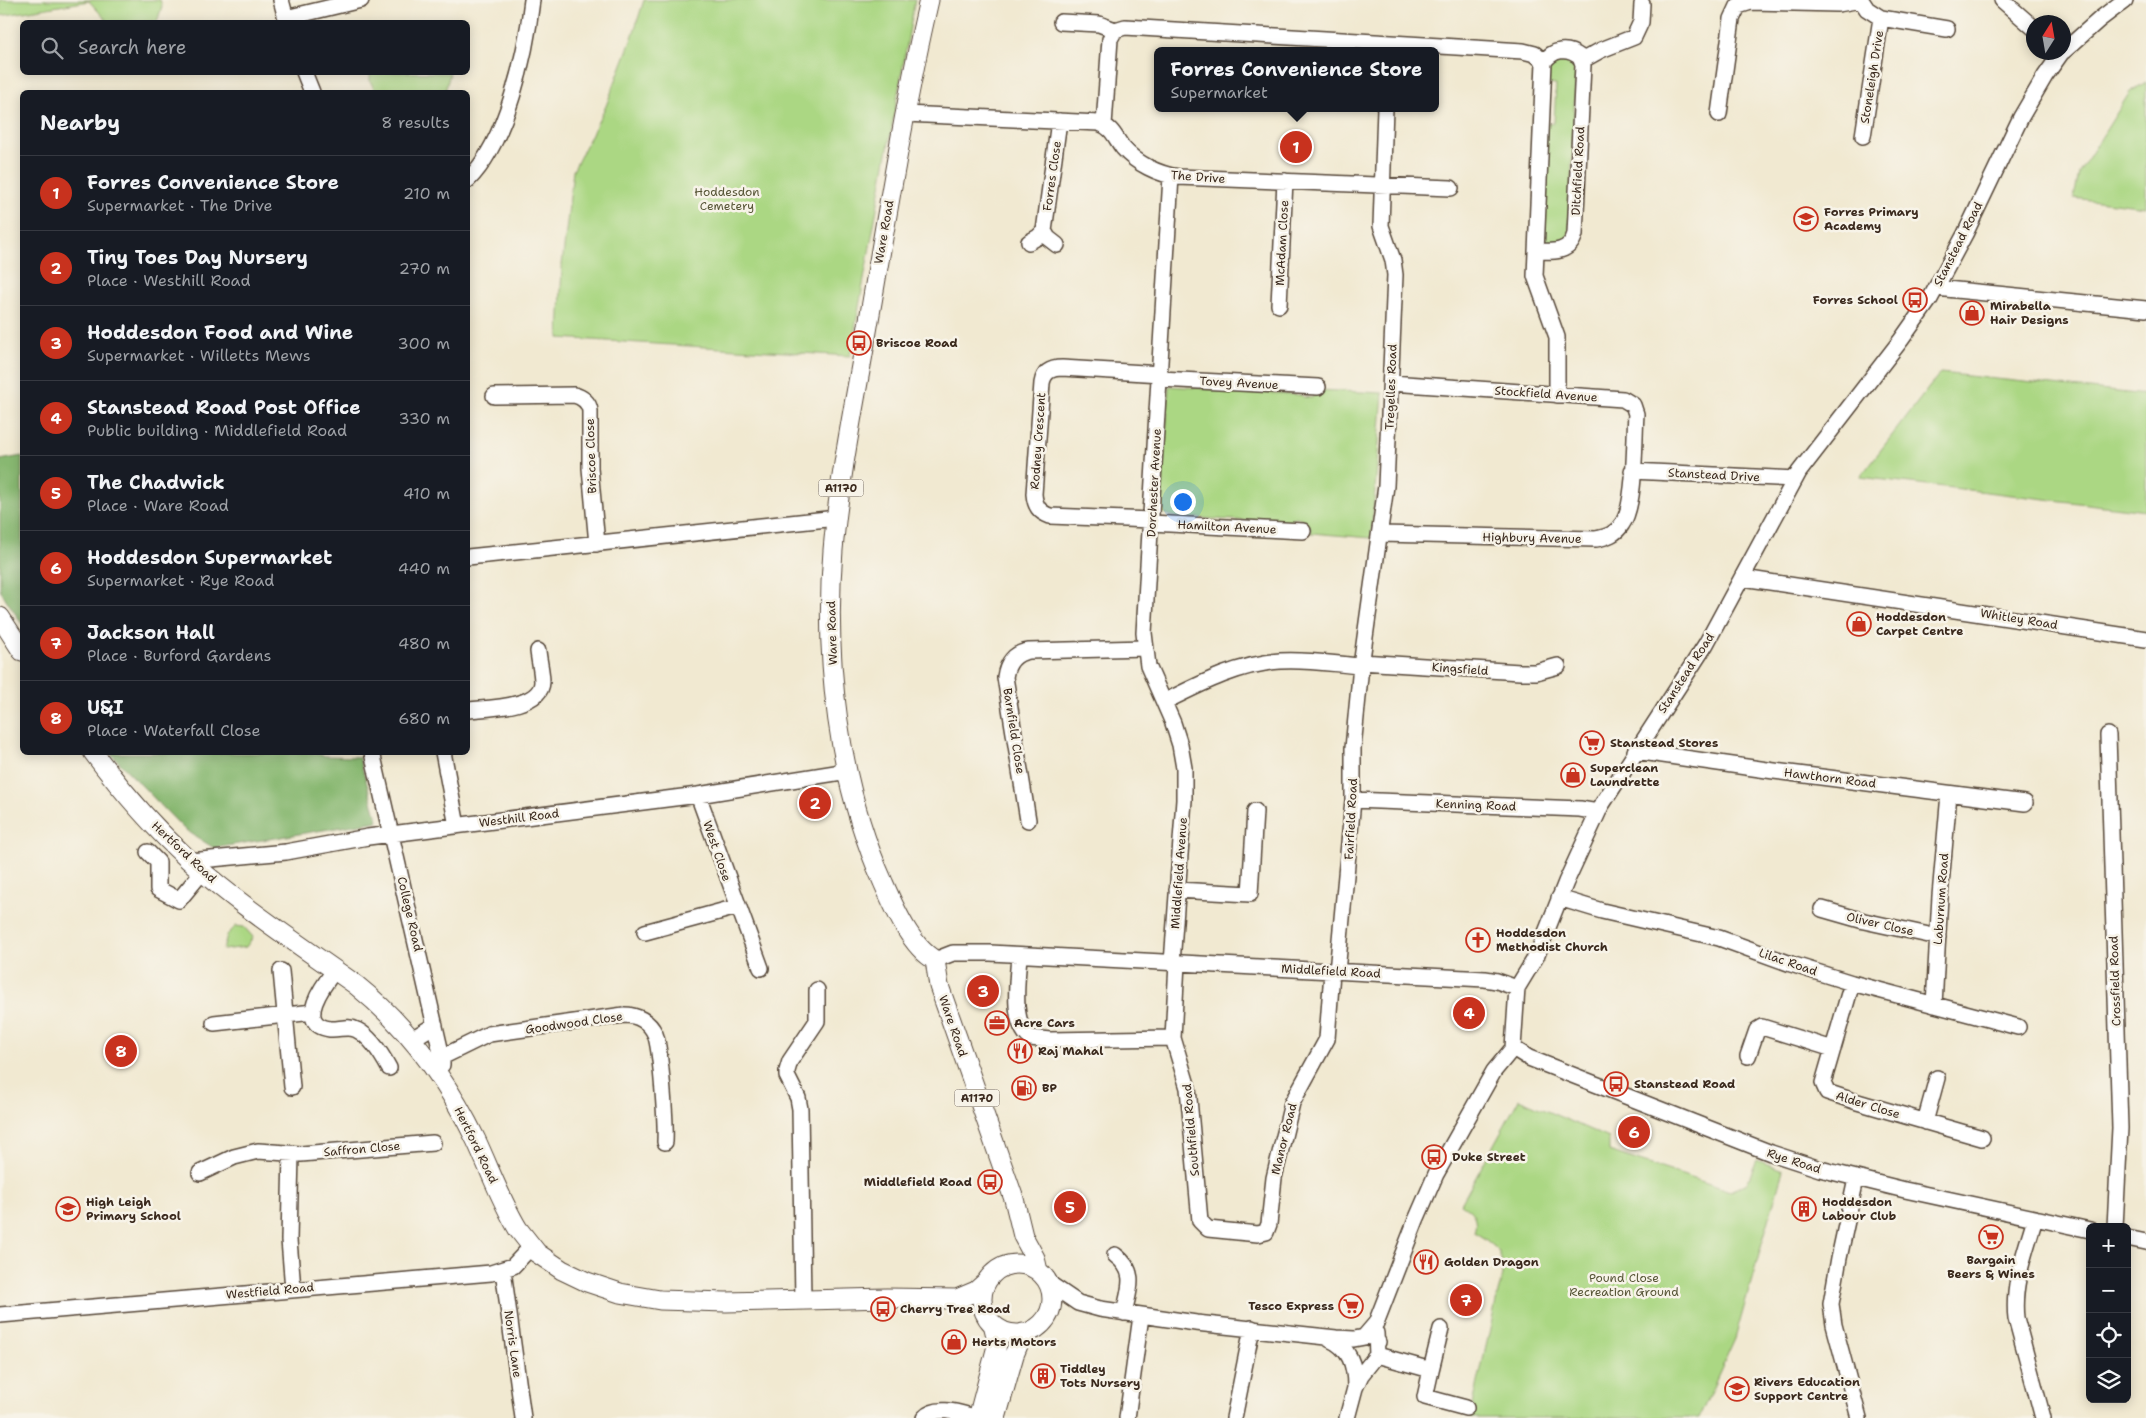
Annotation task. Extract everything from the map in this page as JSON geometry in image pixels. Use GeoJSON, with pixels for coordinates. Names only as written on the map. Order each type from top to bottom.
{"type":"FeatureCollection","features":[{"type":"Feature","properties":{"kind":"main road","name":"Ware Road"},"geometry":{"type":"LineString","coordinates":[[929,0],[905,114],[837,518],[830,596],[831,642],[836,698],[848,771],[865,839],[887,891],[916,943],[927,956],[935,960],[939,986],[1014,1199],[1023,1236],[1043,1277]]}},
{"type":"Feature","properties":{"kind":"main road"},"geometry":{"type":"LineString","coordinates":[[0,617],[20,648]]}},
{"type":"Feature","properties":{"kind":"main road","name":"Hertford Road"},"geometry":{"type":"LineString","coordinates":[[95,755],[152,824],[197,866],[240,901],[374,1000],[412,1039],[440,1076],[469,1126],[513,1220],[531,1247],[544,1259],[570,1274],[605,1288],[634,1296],[660,1300],[698,1302],[887,1298],[957,1299],[976,1290],[986,1282]]}},
{"type":"Feature","properties":{"kind":"main road"},"geometry":{"type":"LineString","coordinates":[[1005,1266],[1009,1255],[1023,1236]]}},
{"type":"Feature","properties":{"kind":"main road"},"geometry":{"type":"LineString","coordinates":[[957,1299],[990,1321],[1008,1332],[1023,1333],[1041,1324],[1046,1317],[1051,1302],[1043,1277],[1027,1266],[1005,1266],[986,1282],[982,1299],[990,1321],[997,1340],[978,1418]]}},
{"type":"Feature","properties":{"kind":"main road"},"geometry":{"type":"LineString","coordinates":[[1001,1417],[1014,1355],[1023,1333]]}},
{"type":"Feature","properties":{"kind":"street"},"geometry":{"type":"LineString","coordinates":[[281,0],[287,20],[361,0]]}},
{"type":"Feature","properties":{"kind":"street"},"geometry":{"type":"LineString","coordinates":[[470,178],[484,160],[505,115],[526,39],[532,0]]}},
{"type":"Feature","properties":{"kind":"street","name":"Stoneleigh Drive"},"geometry":{"type":"LineString","coordinates":[[1720,114],[1732,19],[1738,6],[1751,2],[1838,4],[1861,0],[1867,9],[1881,18],[1947,29]]}},
{"type":"Feature","properties":{"kind":"street"},"geometry":{"type":"LineString","coordinates":[[2002,0],[2026,21]]}},
{"type":"Feature","properties":{"kind":"street","name":"Stanstead Road"},"geometry":{"type":"LineString","coordinates":[[2071,44],[2090,26],[2126,0]]}},
{"type":"Feature","properties":{"kind":"street"},"geometry":{"type":"LineString","coordinates":[[1557,395],[1557,337],[1553,322],[1536,283],[1544,62],[1551,54],[1564,50],[1576,53],[1583,60],[1600,50],[1634,37],[1639,29],[1642,4]]}},
{"type":"Feature","properties":{"kind":"street","name":"Stoneleigh Drive"},"geometry":{"type":"LineString","coordinates":[[1863,136],[1881,18]]}},
{"type":"Feature","properties":{"kind":"street"},"geometry":{"type":"LineString","coordinates":[[1061,22],[1099,24],[1115,30],[1131,28],[1387,47]]}},
{"type":"Feature","properties":{"kind":"street"},"geometry":{"type":"LineString","coordinates":[[905,114],[1059,121],[1104,125],[1109,46],[1115,30]]}},
{"type":"Feature","properties":{"kind":"street"},"geometry":{"type":"LineString","coordinates":[[1439,48],[1524,50],[1535,54],[1544,62]]}},
{"type":"Feature","properties":{"kind":"street","name":"Ditchfield Road"},"geometry":{"type":"LineString","coordinates":[[1536,251],[1557,252],[1564,249],[1573,241],[1575,234],[1583,60]]}},
{"type":"Feature","properties":{"kind":"street","name":"Stanstead Road"},"geometry":{"type":"LineString","coordinates":[[1513,1048],[1517,988],[1537,954],[1559,898],[1598,812],[1635,751],[1706,644],[1795,479],[1813,451],[1901,340],[1936,288],[1965,234],[2021,116],[2058,60]]}},
{"type":"Feature","properties":{"kind":"street"},"geometry":{"type":"LineString","coordinates":[[305,75],[311,90]]}},
{"type":"Feature","properties":{"kind":"street","name":"Tregelles Road"},"geometry":{"type":"LineString","coordinates":[[1361,664],[1381,534],[1386,486],[1391,383],[1395,275],[1393,260],[1381,226],[1385,112]]}},
{"type":"Feature","properties":{"kind":"street","name":"Forres Close"},"geometry":{"type":"LineString","coordinates":[[1044,231],[1059,121]]}},
{"type":"Feature","properties":{"kind":"street","name":"The Drive"},"geometry":{"type":"LineString","coordinates":[[1104,125],[1113,132],[1124,149],[1136,161],[1152,170],[1171,176],[1451,188]]}},
{"type":"Feature","properties":{"kind":"street","name":"Dorchester Avenue"},"geometry":{"type":"LineString","coordinates":[[1171,176],[1145,648],[1150,673],[1164,702],[1180,745],[1184,783]]}},
{"type":"Feature","properties":{"kind":"street","name":"McAdam Close"},"geometry":{"type":"LineString","coordinates":[[1279,305],[1285,181]]}},
{"type":"Feature","properties":{"kind":"street"},"geometry":{"type":"LineString","coordinates":[[1029,242],[1044,231],[1048,238],[1057,246]]}},
{"type":"Feature","properties":{"kind":"street"},"geometry":{"type":"LineString","coordinates":[[1936,288],[2146,309]]}},
{"type":"Feature","properties":{"kind":"street","name":"Rodney Crescent"},"geometry":{"type":"LineString","coordinates":[[1152,522],[1050,516],[1039,510],[1035,503],[1034,494],[1042,383],[1048,372],[1056,368],[1160,376]]}},
{"type":"Feature","properties":{"kind":"street","name":"Tovey Avenue"},"geometry":{"type":"LineString","coordinates":[[1160,376],[1318,387]]}},
{"type":"Feature","properties":{"kind":"street","name":"Stockfield Avenue"},"geometry":{"type":"LineString","coordinates":[[1391,383],[1623,399],[1632,406],[1636,414],[1632,471]]}},
{"type":"Feature","properties":{"kind":"street","name":"Briscoe Close"},"geometry":{"type":"LineString","coordinates":[[494,396],[574,395],[584,399],[588,404],[590,411],[590,468],[597,544]]}},
{"type":"Feature","properties":{"kind":"street","name":"Stanstead Drive"},"geometry":{"type":"LineString","coordinates":[[1632,471],[1795,479]]}},
{"type":"Feature","properties":{"kind":"street","name":"Highbury Avenue"},"geometry":{"type":"LineString","coordinates":[[1381,534],[1571,540],[1604,538],[1617,530],[1628,513],[1632,471]]}},
{"type":"Feature","properties":{"kind":"street"},"geometry":{"type":"LineString","coordinates":[[470,557],[837,518]]}},
{"type":"Feature","properties":{"kind":"street","name":"Hamilton Avenue"},"geometry":{"type":"LineString","coordinates":[[1152,522],[1303,531]]}},
{"type":"Feature","properties":{"kind":"street","name":"Whitley Road"},"geometry":{"type":"LineString","coordinates":[[1743,578],[2146,639]]}},
{"type":"Feature","properties":{"kind":"street","name":"Barnfield Close"},"geometry":{"type":"LineString","coordinates":[[1028,820],[1005,677],[1010,662],[1020,653],[1029,651],[1145,648]]}},
{"type":"Feature","properties":{"kind":"street"},"geometry":{"type":"LineString","coordinates":[[470,710],[519,703],[533,698],[539,692],[542,682],[538,651]]}},
{"type":"Feature","properties":{"kind":"street","name":"Kingsfield"},"geometry":{"type":"LineString","coordinates":[[1164,702],[1224,674],[1261,663],[1295,660],[1520,672],[1536,672],[1558,666]]}},
{"type":"Feature","properties":{"kind":"street","name":"Fairfield Road"},"geometry":{"type":"LineString","coordinates":[[1335,972],[1354,800],[1353,748],[1361,664]]}},
{"type":"Feature","properties":{"kind":"street","name":"Crossfield Road"},"geometry":{"type":"LineString","coordinates":[[2108,735],[2120,1128],[2115,1223]]}},
{"type":"Feature","properties":{"kind":"street","name":"Hawthorn Road"},"geometry":{"type":"LineString","coordinates":[[1635,751],[2025,803]]}},
{"type":"Feature","properties":{"kind":"street","name":"College Road"},"geometry":{"type":"LineString","coordinates":[[373,755],[442,1057],[440,1076]]}},
{"type":"Feature","properties":{"kind":"street"},"geometry":{"type":"LineString","coordinates":[[444,755],[457,826]]}},
{"type":"Feature","properties":{"kind":"street","name":"Westhill Road"},"geometry":{"type":"LineString","coordinates":[[197,866],[391,834],[698,795],[848,771]]}},
{"type":"Feature","properties":{"kind":"street","name":"Middlefield Avenue"},"geometry":{"type":"LineString","coordinates":[[1174,963],[1184,783]]}},
{"type":"Feature","properties":{"kind":"street","name":"Laburnum Road"},"geometry":{"type":"LineString","coordinates":[[1934,1005],[1949,794]]}},
{"type":"Feature","properties":{"kind":"street","name":"West Close"},"geometry":{"type":"LineString","coordinates":[[698,795],[737,907],[761,968]]}},
{"type":"Feature","properties":{"kind":"street","name":"Kenning Road"},"geometry":{"type":"LineString","coordinates":[[1354,800],[1598,812]]}},
{"type":"Feature","properties":{"kind":"street"},"geometry":{"type":"LineString","coordinates":[[1177,890],[1250,894],[1256,811]]}},
{"type":"Feature","properties":{"kind":"street"},"geometry":{"type":"LineString","coordinates":[[148,852],[158,862],[158,890],[179,900],[197,866]]}},
{"type":"Feature","properties":{"kind":"street","name":"Lilac Road"},"geometry":{"type":"LineString","coordinates":[[1559,898],[1602,911],[1719,938],[1791,964],[1852,983],[2018,1027]]}},
{"type":"Feature","properties":{"kind":"street"},"geometry":{"type":"LineString","coordinates":[[646,932],[737,907]]}},
{"type":"Feature","properties":{"kind":"street","name":"Oliver Close"},"geometry":{"type":"LineString","coordinates":[[1822,909],[1938,937]]}},
{"type":"Feature","properties":{"kind":"street","name":"Middlefield Road"},"geometry":{"type":"LineString","coordinates":[[935,960],[953,953],[1019,955],[1490,979],[1517,988]]}},
{"type":"Feature","properties":{"kind":"street"},"geometry":{"type":"LineString","coordinates":[[1019,955],[1018,1012],[1022,1028],[1030,1038],[1063,1040],[1173,1038]]}},
{"type":"Feature","properties":{"kind":"street","name":"Southfield Road"},"geometry":{"type":"LineString","coordinates":[[1174,963],[1173,1038],[1188,1088],[1198,1205],[1202,1224],[1212,1230],[1258,1234],[1266,1232],[1269,1224]]}},
{"type":"Feature","properties":{"kind":"street"},"geometry":{"type":"LineString","coordinates":[[335,970],[317,995],[313,1012],[315,1019],[321,1026],[328,1029],[352,1028],[359,1030],[377,1049],[389,1068]]}},
{"type":"Feature","properties":{"kind":"street"},"geometry":{"type":"LineString","coordinates":[[281,971],[292,1086]]}},
{"type":"Feature","properties":{"kind":"street","name":"Manor Road"},"geometry":{"type":"LineString","coordinates":[[1269,1224],[1274,1178],[1289,1112],[1298,1090],[1327,1039],[1335,972]]}},
{"type":"Feature","properties":{"kind":"street","name":"Alder Close"},"geometry":{"type":"LineString","coordinates":[[1852,983],[1823,1083],[1827,1092],[1982,1138]]}},
{"type":"Feature","properties":{"kind":"street"},"geometry":{"type":"LineString","coordinates":[[803,1300],[800,1109],[798,1098],[787,1076],[787,1070],[790,1061],[816,1021],[817,990]]}},
{"type":"Feature","properties":{"kind":"street"},"geometry":{"type":"LineString","coordinates":[[214,1023],[313,1012]]}},
{"type":"Feature","properties":{"kind":"street","name":"Goodwood Close"},"geometry":{"type":"LineString","coordinates":[[442,1057],[489,1034],[624,1015],[640,1018],[652,1029],[656,1040],[661,1075],[664,1142]]}},
{"type":"Feature","properties":{"kind":"street"},"geometry":{"type":"LineString","coordinates":[[412,1039],[435,1025]]}},
{"type":"Feature","properties":{"kind":"street"},"geometry":{"type":"LineString","coordinates":[[1748,1056],[1757,1030],[1762,1027],[1833,1049]]}},
{"type":"Feature","properties":{"kind":"street"},"geometry":{"type":"LineString","coordinates":[[1347,1418],[1354,1388],[1373,1345],[1376,1324],[1436,1174],[1494,1071],[1513,1048]]}},
{"type":"Feature","properties":{"kind":"street","name":"Rye Road"},"geometry":{"type":"LineString","coordinates":[[1513,1048],[1529,1058],[1782,1158],[1856,1179],[2086,1229]]}},
{"type":"Feature","properties":{"kind":"street"},"geometry":{"type":"LineString","coordinates":[[1925,1122],[1937,1078]]}},
{"type":"Feature","properties":{"kind":"street","name":"Saffron Close"},"geometry":{"type":"LineString","coordinates":[[200,1173],[244,1154],[265,1151],[291,1154],[337,1152],[433,1142]]}},
{"type":"Feature","properties":{"kind":"street"},"geometry":{"type":"LineString","coordinates":[[291,1154],[289,1240],[293,1289]]}},
{"type":"Feature","properties":{"kind":"street"},"geometry":{"type":"LineString","coordinates":[[1856,1179],[1838,1258],[1831,1304],[1834,1325],[1859,1418]]}},
{"type":"Feature","properties":{"kind":"street"},"geometry":{"type":"LineString","coordinates":[[2035,1218],[2019,1275],[2014,1305],[2043,1418]]}},
{"type":"Feature","properties":{"kind":"street"},"geometry":{"type":"LineString","coordinates":[[2131,1239],[2146,1242]]}},
{"type":"Feature","properties":{"kind":"street","name":"Westfield Road"},"geometry":{"type":"LineString","coordinates":[[0,1315],[459,1276],[503,1270],[513,1266],[531,1247]]}},
{"type":"Feature","properties":{"kind":"street"},"geometry":{"type":"LineString","coordinates":[[1115,1254],[1126,1264],[1130,1275],[1124,1313]]}},
{"type":"Feature","properties":{"kind":"street","name":"Norris Lane"},"geometry":{"type":"LineString","coordinates":[[503,1270],[523,1418]]}},
{"type":"Feature","properties":{"kind":"street"},"geometry":{"type":"LineString","coordinates":[[1043,1277],[1078,1303],[1092,1308],[1141,1316],[1354,1339],[1373,1345],[1430,1370]]}},
{"type":"Feature","properties":{"kind":"street"},"geometry":{"type":"LineString","coordinates":[[1127,1418],[1141,1316]]}},
{"type":"Feature","properties":{"kind":"street"},"geometry":{"type":"LineString","coordinates":[[1234,1418],[1252,1328]]}},
{"type":"Feature","properties":{"kind":"street"},"geometry":{"type":"LineString","coordinates":[[1442,1329],[1430,1370],[1425,1397],[1466,1408]]}},
{"type":"Feature","properties":{"kind":"street"},"geometry":{"type":"LineString","coordinates":[[1323,1336],[1340,1345],[1352,1360],[1354,1388]]}},
{"type":"Feature","properties":{"kind":"street"},"geometry":{"type":"LineString","coordinates":[[924,1418],[933,1412],[950,1411],[978,1418]]}},
{"type":"Feature","properties":{"kind":"green space"},"geometry":{"type":"Polygon","coordinates":[[[0,0],[160,0],[162,6],[158,20],[106,20],[89,1],[0,16],[0,0]]]}},
{"type":"Feature","properties":{"kind":"green space","name":"Hoddesdon Cemetery"},"geometry":{"type":"Polygon","coordinates":[[[644,0],[915,0],[850,356],[559,338],[562,265],[573,171],[606,106],[632,38],[644,0]]]}},
{"type":"Feature","properties":{"kind":"green space"},"geometry":{"type":"Polygon","coordinates":[[[1561,56],[1576,61],[1569,234],[1565,243],[1553,244],[1543,238],[1546,124],[1554,123],[1556,85],[1547,84],[1550,64],[1561,56]]]}},
{"type":"Feature","properties":{"kind":"green space"},"geometry":{"type":"Polygon","coordinates":[[[370,75],[449,75],[446,90],[375,90],[370,81],[370,75]]]}},
{"type":"Feature","properties":{"kind":"green space"},"geometry":{"type":"Polygon","coordinates":[[[2146,82],[2146,207],[2074,198],[2079,173],[2130,92],[2146,82]]]}},
{"type":"Feature","properties":{"kind":"green space"},"geometry":{"type":"Polygon","coordinates":[[[1940,373],[2146,395],[2146,511],[1860,477],[1940,373]]]}},
{"type":"Feature","properties":{"kind":"green space"},"geometry":{"type":"Polygon","coordinates":[[[1169,386],[1301,395],[1312,398],[1317,390],[1383,393],[1371,538],[1311,533],[1311,528],[1303,524],[1301,518],[1293,518],[1291,523],[1175,517],[1161,513],[1169,386]]]}},
{"type":"Feature","properties":{"kind":"green space"},"geometry":{"type":"Polygon","coordinates":[[[20,456],[20,621],[0,590],[0,460],[20,456]]]}},
{"type":"Feature","properties":{"kind":"green space"},"geometry":{"type":"Polygon","coordinates":[[[112,755],[321,755],[359,757],[378,821],[214,848],[184,829],[112,755]]]}},
{"type":"Feature","properties":{"kind":"green space"},"geometry":{"type":"Polygon","coordinates":[[[236,926],[244,927],[253,937],[246,947],[223,950],[227,935],[236,926]]]}},
{"type":"Feature","properties":{"kind":"green space","name":"Pound Close Recreation Ground"},"geometry":{"type":"Polygon","coordinates":[[[1519,1099],[1609,1138],[1609,1151],[1731,1191],[1747,1183],[1757,1160],[1783,1170],[1735,1339],[1699,1418],[1470,1418],[1502,1275],[1501,1258],[1498,1250],[1474,1232],[1474,1216],[1461,1204],[1519,1099]]]}},
{"type":"Feature","properties":{"kind":"place","name":"Forres Convenience Store"},"geometry":{"type":"Point","coordinates":[1296,147]}},
{"type":"Feature","properties":{"kind":"place","name":"Forres Primary Academy"},"geometry":{"type":"Point","coordinates":[1806,219]}},
{"type":"Feature","properties":{"kind":"place","name":"Forres School"},"geometry":{"type":"Point","coordinates":[1915,300]}},
{"type":"Feature","properties":{"kind":"place","name":"Mirabella Hair Designs"},"geometry":{"type":"Point","coordinates":[1972,313]}},
{"type":"Feature","properties":{"kind":"place","name":"Briscoe Road"},"geometry":{"type":"Point","coordinates":[859,343]}},
{"type":"Feature","properties":{"kind":"place","name":"Hoddesdon Carpet Centre"},"geometry":{"type":"Point","coordinates":[1859,624]}},
{"type":"Feature","properties":{"kind":"place","name":"Stanstead Stores"},"geometry":{"type":"Point","coordinates":[1592,743]}},
{"type":"Feature","properties":{"kind":"place","name":"Superclean Laundrette"},"geometry":{"type":"Point","coordinates":[1573,775]}},
{"type":"Feature","properties":{"kind":"place","name":"Tiny Toes Day Nursery"},"geometry":{"type":"Point","coordinates":[815,803]}},
{"type":"Feature","properties":{"kind":"place","name":"Hoddesdon Methodist Church"},"geometry":{"type":"Point","coordinates":[1478,940]}},
{"type":"Feature","properties":{"kind":"place","name":"Hoddesdon Food and Wine"},"geometry":{"type":"Point","coordinates":[983,991]}},
{"type":"Feature","properties":{"kind":"place","name":"Stanstead Road Post Office"},"geometry":{"type":"Point","coordinates":[1469,1013]}},
{"type":"Feature","properties":{"kind":"place","name":"Acre Cars"},"geometry":{"type":"Point","coordinates":[997,1023]}},
{"type":"Feature","properties":{"kind":"place","name":"U&I"},"geometry":{"type":"Point","coordinates":[121,1051]}},
{"type":"Feature","properties":{"kind":"place","name":"Raj Mahal"},"geometry":{"type":"Point","coordinates":[1020,1051]}},
{"type":"Feature","properties":{"kind":"place","name":"Stanstead Road"},"geometry":{"type":"Point","coordinates":[1616,1084]}},
{"type":"Feature","properties":{"kind":"place","name":"BP"},"geometry":{"type":"Point","coordinates":[1024,1088]}},
{"type":"Feature","properties":{"kind":"place","name":"Hoddesdon Supermarket"},"geometry":{"type":"Point","coordinates":[1634,1132]}},
{"type":"Feature","properties":{"kind":"place","name":"Duke Street"},"geometry":{"type":"Point","coordinates":[1434,1157]}},
{"type":"Feature","properties":{"kind":"place","name":"Middlefield Road"},"geometry":{"type":"Point","coordinates":[990,1182]}},
{"type":"Feature","properties":{"kind":"place","name":"The Chadwick"},"geometry":{"type":"Point","coordinates":[1070,1207]}},
{"type":"Feature","properties":{"kind":"place","name":"High Leigh Primary School"},"geometry":{"type":"Point","coordinates":[68,1209]}},
{"type":"Feature","properties":{"kind":"place","name":"Hoddesdon Labour Club"},"geometry":{"type":"Point","coordinates":[1804,1209]}},
{"type":"Feature","properties":{"kind":"place","name":"Bargain Beers & Wines"},"geometry":{"type":"Point","coordinates":[1991,1237]}},
{"type":"Feature","properties":{"kind":"place","name":"Golden Dragon"},"geometry":{"type":"Point","coordinates":[1426,1262]}},
{"type":"Feature","properties":{"kind":"place","name":"Jackson Hall"},"geometry":{"type":"Point","coordinates":[1466,1300]}},
{"type":"Feature","properties":{"kind":"place","name":"Tesco Express"},"geometry":{"type":"Point","coordinates":[1351,1306]}},
{"type":"Feature","properties":{"kind":"place","name":"Cherry Tree Road"},"geometry":{"type":"Point","coordinates":[883,1309]}},
{"type":"Feature","properties":{"kind":"place","name":"Herts Motors"},"geometry":{"type":"Point","coordinates":[954,1342]}},
{"type":"Feature","properties":{"kind":"place","name":"Tiddley Tots Nursery"},"geometry":{"type":"Point","coordinates":[1043,1376]}},
{"type":"Feature","properties":{"kind":"place","name":"Rivers Education Support Centre"},"geometry":{"type":"Point","coordinates":[1737,1389]}}]}
